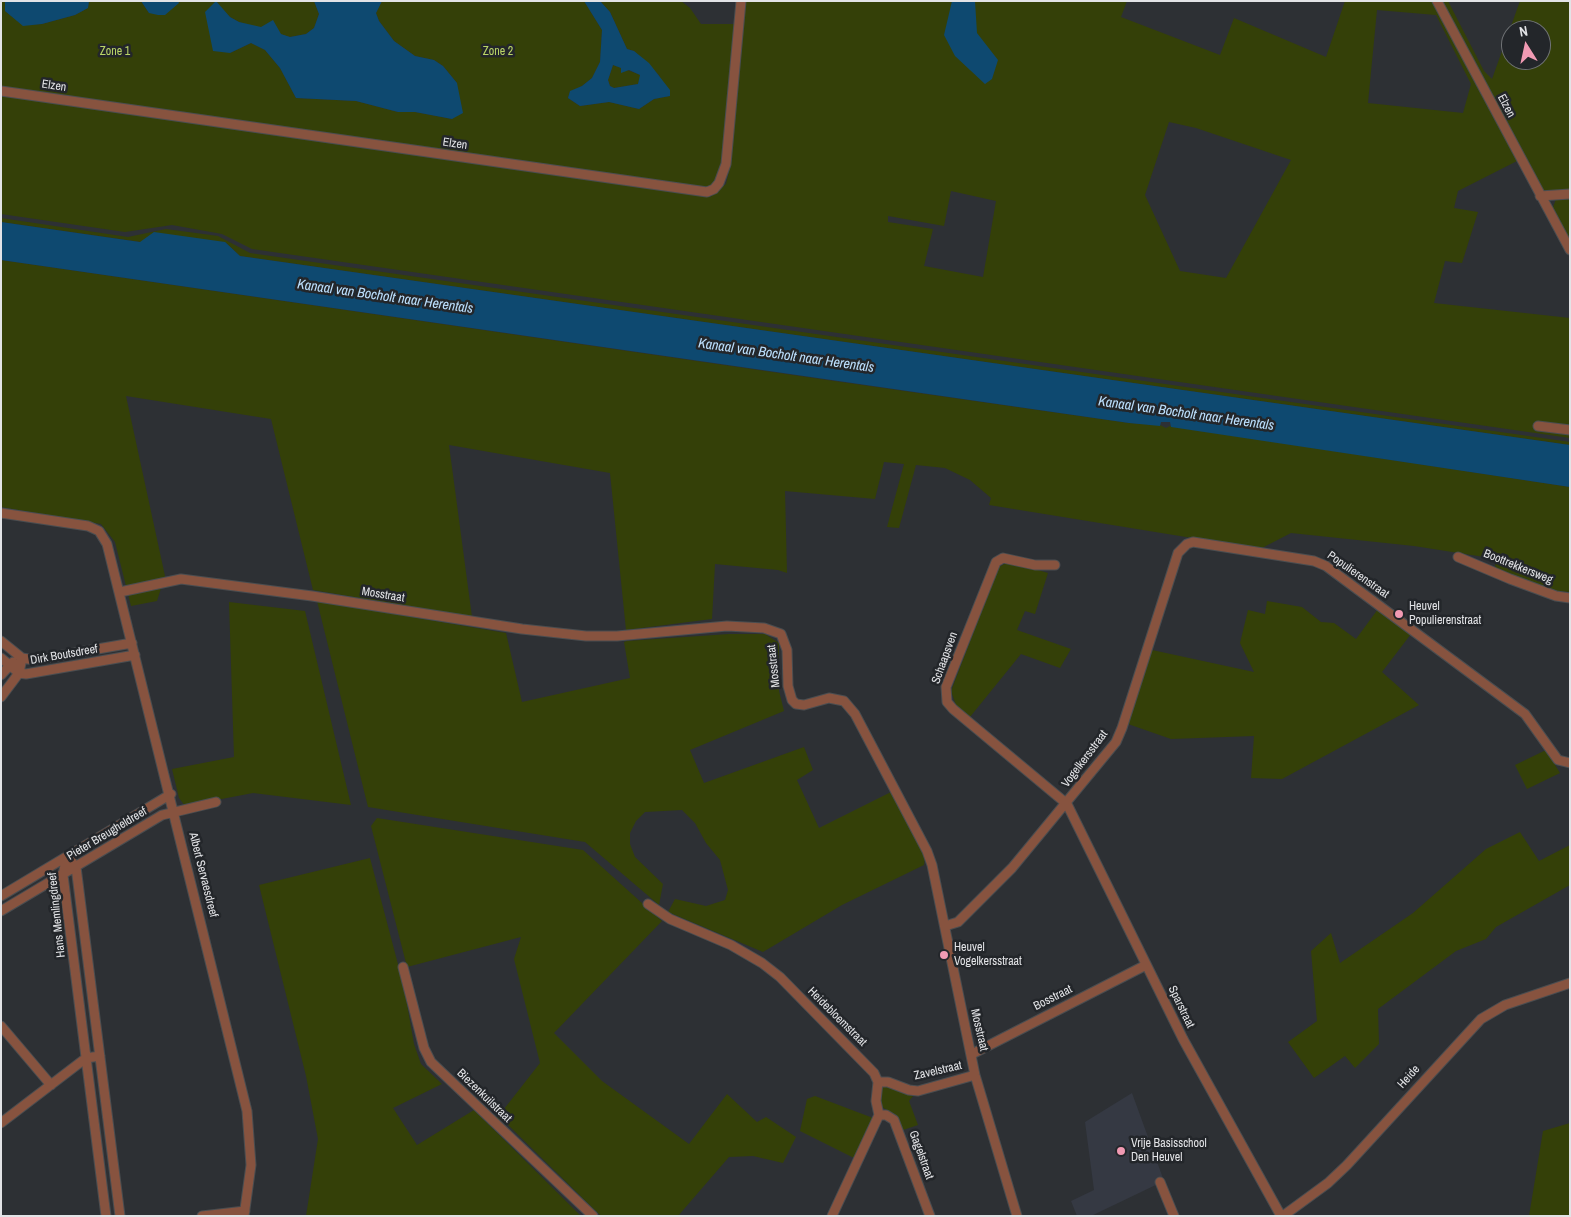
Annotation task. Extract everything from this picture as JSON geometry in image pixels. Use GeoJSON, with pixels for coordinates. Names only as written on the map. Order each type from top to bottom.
{"type":"FeatureCollection","features":[{"type":"Feature","properties":{"kind":"street","name":"Elzen"},"geometry":{"type":"LineString","coordinates":[[1,91],[707,192],[714,189],[719,183],[726,164],[741,1]]}},
{"type":"Feature","properties":{"kind":"street","name":"Elzen"},"geometry":{"type":"LineString","coordinates":[[1437,1],[1570,250]]}},
{"type":"Feature","properties":{"kind":"street"},"geometry":{"type":"LineString","coordinates":[[1540,196],[1570,194]]}},
{"type":"Feature","properties":{"kind":"street"},"geometry":{"type":"LineString","coordinates":[[1538,426],[1570,430]]}},
{"type":"Feature","properties":{"kind":"street","name":"Albert Servaesdreef"},"geometry":{"type":"LineString","coordinates":[[1,513],[88,526],[99,531],[107,544],[171,794],[247,1112],[251,1165],[245,1214]]}},
{"type":"Feature","properties":{"kind":"street","name":"Populierenstraat"},"geometry":{"type":"LineString","coordinates":[[1193,542],[1314,561],[1326,566],[1526,714],[1558,760],[1570,763]]}},
{"type":"Feature","properties":{"kind":"street","name":"Vogelkersstraat"},"geometry":{"type":"LineString","coordinates":[[945,926],[958,922],[1012,868],[1108,753],[1122,728],[1178,552],[1186,544],[1193,542]]}},
{"type":"Feature","properties":{"kind":"street","name":"Boottrekkersweg"},"geometry":{"type":"LineString","coordinates":[[1458,556],[1510,579],[1556,596],[1570,598]]}},
{"type":"Feature","properties":{"kind":"street","name":"Schaapsven"},"geometry":{"type":"LineString","coordinates":[[1055,566],[1035,565],[1003,558],[996,562],[946,692],[948,702],[953,709],[1067,804]]}},
{"type":"Feature","properties":{"kind":"street","name":"Mosstraat"},"geometry":{"type":"LineString","coordinates":[[120,592],[157,582],[181,579],[312,596],[522,629],[586,636],[617,636],[707,627],[774,630],[780,634],[786,644],[788,686],[792,700],[796,704],[804,705],[829,698],[838,698],[844,701],[856,714],[927,851],[932,865],[976,1075],[1017,1216]]}},
{"type":"Feature","properties":{"kind":"street","name":"Dirk Boutsdreef"},"geometry":{"type":"LineString","coordinates":[[1,641],[22,658],[34,660],[132,643]]}},
{"type":"Feature","properties":{"kind":"street","name":"Dirk Boutsdreef"},"geometry":{"type":"LineString","coordinates":[[1,658],[19,673],[26,674],[135,655]]}},
{"type":"Feature","properties":{"kind":"street"},"geometry":{"type":"LineString","coordinates":[[1,675],[9,664],[22,658]]}},
{"type":"Feature","properties":{"kind":"street"},"geometry":{"type":"LineString","coordinates":[[1,697],[19,673],[22,658]]}},
{"type":"Feature","properties":{"kind":"street","name":"Pieter Breugheldreef"},"geometry":{"type":"LineString","coordinates":[[1,896],[171,794]]}},
{"type":"Feature","properties":{"kind":"street"},"geometry":{"type":"LineString","coordinates":[[175,812],[216,802]]}},
{"type":"Feature","properties":{"kind":"street","name":"Sparstraat"},"geometry":{"type":"LineString","coordinates":[[1067,804],[1182,1039],[1282,1216]]}},
{"type":"Feature","properties":{"kind":"street","name":"Pieter Breugheldreef"},"geometry":{"type":"LineString","coordinates":[[1,911],[162,815],[175,812]]}},
{"type":"Feature","properties":{"kind":"street","name":"Hans Memlingdreef"},"geometry":{"type":"LineString","coordinates":[[67,856],[76,867],[120,1216]]}},
{"type":"Feature","properties":{"kind":"street","name":"Hans Memlingdreef"},"geometry":{"type":"LineString","coordinates":[[67,856],[63,874],[106,1216]]}},
{"type":"Feature","properties":{"kind":"street","name":"Heidebloemstraat"},"geometry":{"type":"LineString","coordinates":[[648,904],[670,919],[731,945],[769,968],[874,1073],[878,1082]]}},
{"type":"Feature","properties":{"kind":"street","name":"Bosstraat"},"geometry":{"type":"LineString","coordinates":[[972,1054],[1146,966]]}},
{"type":"Feature","properties":{"kind":"street","name":"Biezenkuilstraat"},"geometry":{"type":"LineString","coordinates":[[404,967],[424,1048],[431,1062],[593,1216]]}},
{"type":"Feature","properties":{"kind":"street","name":"Heide"},"geometry":{"type":"LineString","coordinates":[[1282,1216],[1328,1183],[1347,1165],[1470,1028],[1481,1019],[1504,1005],[1570,983]]}},
{"type":"Feature","properties":{"kind":"street"},"geometry":{"type":"LineString","coordinates":[[1,1026],[51,1085]]}},
{"type":"Feature","properties":{"kind":"street"},"geometry":{"type":"LineString","coordinates":[[1,1123],[86,1058],[100,1056]]}},
{"type":"Feature","properties":{"kind":"street","name":"Zavelstraat"},"geometry":{"type":"LineString","coordinates":[[878,1082],[888,1082],[909,1090],[918,1091],[976,1075]]}},
{"type":"Feature","properties":{"kind":"street"},"geometry":{"type":"LineString","coordinates":[[832,1216],[879,1114],[876,1101],[878,1082]]}},
{"type":"Feature","properties":{"kind":"street","name":"Gagelstraat"},"geometry":{"type":"LineString","coordinates":[[879,1114],[886,1115],[894,1120],[930,1216]]}},
{"type":"Feature","properties":{"kind":"street"},"geometry":{"type":"LineString","coordinates":[[1160,1182],[1174,1216]]}},
{"type":"Feature","properties":{"kind":"street"},"geometry":{"type":"LineString","coordinates":[[202,1216],[245,1214]]}},
{"type":"Feature","properties":{"kind":"shaded area","name":"Vrije Basisschool Den Heuvel"},"geometry":{"type":"Polygon","coordinates":[[[1132,1093],[1164,1181],[1091,1216],[1077,1216],[1071,1201],[1094,1190],[1085,1122],[1132,1093]]]}},
{"type":"Feature","properties":{"kind":"green space","name":"Zone 1"},"geometry":{"type":"Polygon","coordinates":[[[1,1],[5,1],[5,11],[23,25],[42,24],[75,15],[88,8],[89,1],[141,1],[149,13],[178,1],[314,1],[319,14],[314,28],[306,34],[290,37],[239,22],[230,17],[216,2],[230,53],[251,43],[265,50],[280,68],[296,98],[356,101],[398,112],[415,112],[452,119],[457,83],[443,66],[434,60],[415,56],[394,41],[379,21],[376,13],[382,1],[584,1],[602,30],[600,62],[592,78],[570,92],[568,98],[580,106],[609,102],[639,109],[654,99],[670,96],[666,85],[662,82],[659,75],[634,51],[627,49],[610,12],[600,1],[681,1],[690,8],[701,24],[734,24],[722,165],[718,181],[710,188],[696,187],[1,87],[1,1]]]}},
{"type":"Feature","properties":{"kind":"green space"},"geometry":{"type":"Polygon","coordinates":[[[746,1],[1127,1],[1121,17],[1220,55],[1234,18],[1326,57],[1345,1],[1434,1],[1517,161],[1458,191],[1454,208],[1478,212],[1462,263],[1445,261],[1434,303],[1570,318],[1570,438],[252,249],[222,234],[172,225],[125,232],[1,214],[1,95],[710,197],[726,184],[729,171],[746,1]],[[1377,10],[1368,103],[1463,113],[1471,84],[1436,15],[1377,10]],[[1169,122],[1145,195],[1180,271],[1226,278],[1291,160],[1196,128],[1169,122]],[[951,191],[944,226],[888,216],[888,222],[933,229],[924,266],[983,277],[996,201],[951,191]]]}},
{"type":"Feature","properties":{"kind":"green space"},"geometry":{"type":"Polygon","coordinates":[[[1442,1],[1448,1],[1484,71],[1492,79],[1501,54],[1501,70],[1551,70],[1551,20],[1513,20],[1520,1],[1565,1],[1570,3],[1570,190],[1545,192],[1540,188],[1442,1]]]}},
{"type":"Feature","properties":{"kind":"green space"},"geometry":{"type":"Polygon","coordinates":[[[613,65],[641,75],[638,84],[614,88],[610,86],[608,80],[613,65]]]}},
{"type":"Feature","properties":{"kind":"green space"},"geometry":{"type":"Polygon","coordinates":[[[1556,199],[1570,199],[1570,243],[1552,210],[1556,199]]]}},
{"type":"Feature","properties":{"kind":"green space"},"geometry":{"type":"Polygon","coordinates":[[[1,218],[128,237],[166,229],[218,236],[250,253],[1570,442],[1570,445],[240,256],[225,242],[141,242],[1,222],[1,218]]]}},
{"type":"Feature","properties":{"kind":"green space"},"geometry":{"type":"Polygon","coordinates":[[[1,260],[1129,423],[1160,425],[1166,428],[1170,426],[1570,487],[1570,592],[1556,591],[1497,570],[1495,565],[1497,559],[1414,546],[1291,533],[1260,549],[989,505],[991,498],[970,480],[945,468],[916,465],[899,528],[887,527],[904,464],[884,462],[875,499],[785,491],[787,573],[778,570],[715,564],[712,619],[626,630],[610,473],[449,445],[472,617],[313,590],[271,419],[126,396],[165,576],[157,601],[131,606],[115,542],[101,524],[1,507],[1,260]]]}},
{"type":"Feature","properties":{"kind":"green space"},"geometry":{"type":"Polygon","coordinates":[[[1006,563],[1021,565],[1048,573],[1035,614],[1025,611],[1017,630],[1071,649],[1060,668],[1021,654],[970,717],[956,705],[951,691],[999,567],[1006,563]]]}},
{"type":"Feature","properties":{"kind":"green space"},"geometry":{"type":"Polygon","coordinates":[[[317,601],[506,633],[522,702],[630,678],[624,642],[627,641],[729,634],[765,634],[779,643],[779,691],[784,711],[690,750],[704,783],[804,747],[813,770],[797,780],[819,828],[893,791],[925,857],[924,865],[842,905],[763,952],[668,912],[675,899],[706,906],[725,900],[728,890],[720,860],[706,843],[695,823],[682,810],[645,812],[636,821],[630,833],[630,844],[635,857],[663,884],[659,905],[585,842],[368,807],[317,601]]]}},
{"type":"Feature","properties":{"kind":"green space"},"geometry":{"type":"Polygon","coordinates":[[[1267,601],[1302,607],[1321,622],[1334,623],[1356,639],[1378,609],[1411,634],[1382,672],[1419,705],[1282,779],[1251,778],[1254,736],[1171,739],[1128,724],[1152,650],[1254,672],[1240,643],[1248,610],[1265,614],[1267,601]]]}},
{"type":"Feature","properties":{"kind":"green space"},"geometry":{"type":"Polygon","coordinates":[[[229,602],[305,611],[351,805],[253,793],[185,806],[179,798],[172,769],[234,757],[229,602]]]}},
{"type":"Feature","properties":{"kind":"green space"},"geometry":{"type":"Polygon","coordinates":[[[1546,750],[1560,773],[1527,789],[1515,765],[1546,750]]]}},
{"type":"Feature","properties":{"kind":"green space"},"geometry":{"type":"Polygon","coordinates":[[[377,818],[583,850],[662,921],[554,1033],[602,1081],[689,1144],[727,1094],[757,1122],[766,1117],[796,1137],[783,1163],[753,1156],[729,1157],[678,1216],[601,1216],[505,1122],[497,1118],[540,1063],[514,959],[521,937],[407,967],[371,826],[377,818]]]}},
{"type":"Feature","properties":{"kind":"green space"},"geometry":{"type":"Polygon","coordinates":[[[1520,832],[1539,861],[1570,845],[1570,885],[1496,927],[1486,939],[1456,951],[1378,1009],[1379,1044],[1355,1068],[1345,1056],[1314,1078],[1288,1042],[1317,1021],[1311,951],[1331,933],[1340,963],[1413,913],[1486,849],[1520,832]]]}},
{"type":"Feature","properties":{"kind":"green space"},"geometry":{"type":"Polygon","coordinates":[[[370,858],[404,987],[414,1044],[421,1064],[442,1084],[393,1108],[417,1145],[474,1110],[581,1216],[306,1216],[318,1139],[306,1076],[259,885],[370,858]]]}},
{"type":"Feature","properties":{"kind":"green space"},"geometry":{"type":"Polygon","coordinates":[[[884,1085],[914,1095],[909,1101],[918,1125],[903,1130],[896,1115],[880,1106],[880,1088],[884,1085]]]}},
{"type":"Feature","properties":{"kind":"green space"},"geometry":{"type":"Polygon","coordinates":[[[815,1096],[873,1118],[854,1158],[800,1131],[807,1099],[815,1096]]]}},
{"type":"Feature","properties":{"kind":"green space"},"geometry":{"type":"Polygon","coordinates":[[[1570,1123],[1570,1216],[1529,1216],[1543,1131],[1570,1123]]]}},
{"type":"Feature","properties":{"kind":"water"},"geometry":{"type":"Polygon","coordinates":[[[5,1],[89,1],[88,8],[75,15],[42,24],[23,26],[5,11],[5,1]]]}},
{"type":"Feature","properties":{"kind":"water"},"geometry":{"type":"Polygon","coordinates":[[[141,1],[178,1],[179,3],[165,15],[158,15],[149,13],[141,1]]]}},
{"type":"Feature","properties":{"kind":"water"},"geometry":{"type":"Polygon","coordinates":[[[216,1],[230,17],[239,22],[261,27],[273,20],[281,34],[290,37],[306,34],[314,28],[319,14],[314,1],[382,1],[376,13],[379,21],[394,41],[415,56],[434,60],[443,66],[457,83],[463,113],[452,119],[415,112],[398,112],[356,101],[296,98],[280,68],[265,50],[251,43],[230,53],[213,51],[205,12],[216,1]]]}},
{"type":"Feature","properties":{"kind":"water"},"geometry":{"type":"Polygon","coordinates":[[[584,1],[600,1],[610,12],[627,49],[634,51],[649,63],[670,90],[670,96],[654,99],[639,109],[609,102],[580,106],[568,98],[570,91],[582,86],[592,78],[600,62],[602,30],[584,1]],[[613,65],[608,80],[610,86],[614,88],[638,84],[640,75],[629,70],[621,73],[621,68],[613,65]]]}},
{"type":"Feature","properties":{"kind":"water"},"geometry":{"type":"Polygon","coordinates":[[[952,1],[975,1],[977,33],[998,60],[992,79],[985,84],[955,56],[944,35],[952,1]]]}},
{"type":"Feature","properties":{"kind":"water","name":"Kanaal van Bocholt naar Herentals"},"geometry":{"type":"Polygon","coordinates":[[[1,222],[140,242],[154,232],[225,242],[240,256],[1570,445],[1570,487],[1171,427],[1170,422],[1161,422],[1160,426],[1129,423],[1,260],[1,222]]]}},
{"type":"Feature","properties":{"kind":"place","name":"Heuvel Populierenstraat"},"geometry":{"type":"Point","coordinates":[1399,614]}},
{"type":"Feature","properties":{"kind":"place","name":"Heuvel Vogelkersstraat"},"geometry":{"type":"Point","coordinates":[944,955]}},
{"type":"Feature","properties":{"kind":"place","name":"Vrije Basisschool Den Heuvel"},"geometry":{"type":"Point","coordinates":[1121,1151]}},
{"type":"Feature","properties":{"kind":"park label","name":"Zone 2"},"geometry":{"type":"Point","coordinates":[498,52]}}]}
